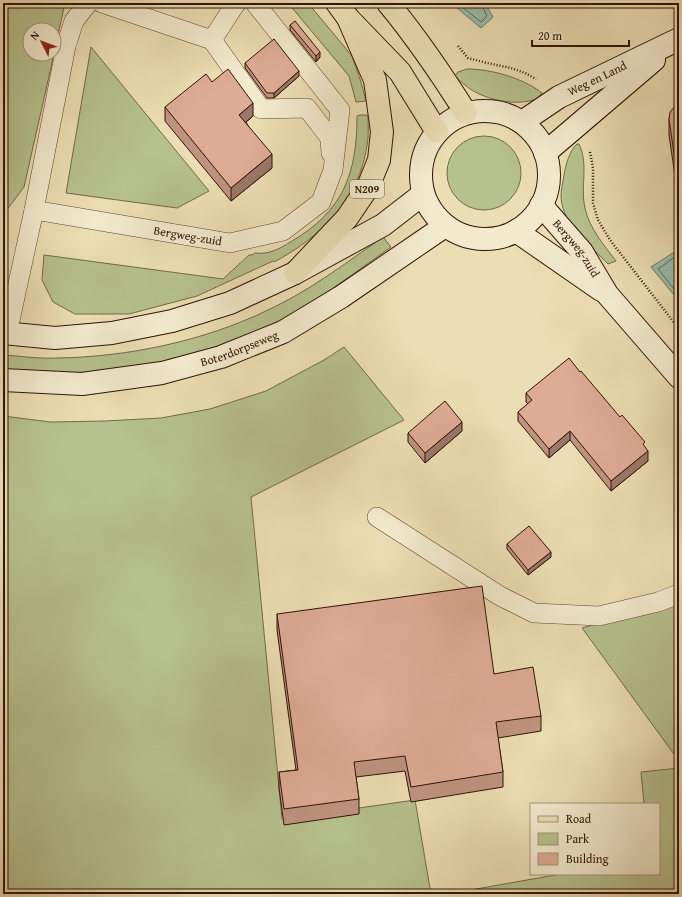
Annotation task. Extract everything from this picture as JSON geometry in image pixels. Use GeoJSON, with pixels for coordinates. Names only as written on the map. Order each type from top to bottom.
{"type":"FeatureCollection","features":[{"type":"Feature","properties":{"kind":"main road"},"geometry":{"type":"LineString","coordinates":[[388,3],[406,24],[466,113]]}},
{"type":"Feature","properties":{"kind":"main road","name":"N209"},"geometry":{"type":"LineString","coordinates":[[343,10],[400,72],[437,132]]}},
{"type":"Feature","properties":{"kind":"main road","name":"N209"},"geometry":{"type":"LineString","coordinates":[[295,273],[347,218],[368,187],[378,160],[382,132],[375,80],[343,10]]}},
{"type":"Feature","properties":{"kind":"main road","name":"Weg en Land"},"geometry":{"type":"LineString","coordinates":[[522,122],[559,97],[678,40]]}},
{"type":"Feature","properties":{"kind":"main road","name":"Weg en Land"},"geometry":{"type":"LineString","coordinates":[[545,153],[678,40]]}},
{"type":"Feature","properties":{"kind":"main road"},"geometry":{"type":"LineString","coordinates":[[495,111],[509,115],[522,122],[540,141],[548,166],[549,179],[547,192],[542,205],[535,215],[516,231],[502,237],[487,239],[472,238],[445,226],[428,206],[423,194],[420,178],[422,161],[427,145],[445,124],[466,113],[495,111]]}},
{"type":"Feature","properties":{"kind":"main road"},"geometry":{"type":"LineString","coordinates":[[5,333],[55,338],[112,333],[172,321],[230,303],[295,273],[383,225],[423,194]]}},
{"type":"Feature","properties":{"kind":"main road","name":"Bergweg-zuid"},"geometry":{"type":"LineString","coordinates":[[542,205],[582,252],[607,294],[679,377]]}},
{"type":"Feature","properties":{"kind":"main road","name":"Boterdorpseweg"},"geometry":{"type":"LineString","coordinates":[[3,380],[82,384],[162,374],[221,357],[283,332],[341,297],[445,226]]}},
{"type":"Feature","properties":{"kind":"main road","name":"Bergweg-zuid"},"geometry":{"type":"LineString","coordinates":[[516,231],[607,294]]}},
{"type":"Feature","properties":{"kind":"lane"},"geometry":{"type":"LineString","coordinates":[[5,333],[34,210],[66,46],[74,21],[88,3]]}},
{"type":"Feature","properties":{"kind":"lane"},"geometry":{"type":"LineString","coordinates":[[102,3],[212,40],[236,3]]}},
{"type":"Feature","properties":{"kind":"lane","name":"Bergweg-zuid"},"geometry":{"type":"LineString","coordinates":[[34,210],[230,243],[283,231],[322,202],[333,170],[340,110],[255,3]]}},
{"type":"Feature","properties":{"kind":"lane","name":"Bergweg-zuid"},"geometry":{"type":"LineString","coordinates":[[212,40],[261,109],[307,108],[330,138],[333,170]]}},
{"type":"Feature","properties":{"kind":"lane"},"geometry":{"type":"LineString","coordinates":[[377,517],[500,596],[534,613],[599,616],[658,602],[679,594]]}},
{"type":"Feature","properties":{"kind":"green space"},"geometry":{"type":"Polygon","coordinates":[[[13,3],[65,3],[61,22],[22,22],[22,62],[52,62],[24,187],[3,215],[3,14],[13,3]]]}},
{"type":"Feature","properties":{"kind":"green space"},"geometry":{"type":"Polygon","coordinates":[[[288,3],[308,3],[352,56],[366,101],[356,102],[349,76],[288,3]]]}},
{"type":"Feature","properties":{"kind":"green space"},"geometry":{"type":"Polygon","coordinates":[[[91,47],[209,191],[177,208],[66,193],[91,47]]]}},
{"type":"Feature","properties":{"kind":"green space"},"geometry":{"type":"Polygon","coordinates":[[[467,69],[476,69],[506,75],[526,83],[542,93],[537,99],[520,102],[503,101],[486,97],[470,89],[455,76],[458,72],[467,69]]]}},
{"type":"Feature","properties":{"kind":"green space"},"geometry":{"type":"Polygon","coordinates":[[[367,115],[368,117],[368,138],[363,164],[356,182],[347,199],[322,228],[291,252],[274,262],[273,261],[197,296],[129,314],[75,314],[53,302],[42,280],[44,255],[223,279],[249,255],[270,252],[288,244],[324,217],[335,204],[344,189],[354,156],[357,116],[367,115]]]}},
{"type":"Feature","properties":{"kind":"green space"},"geometry":{"type":"Polygon","coordinates":[[[477,136],[491,136],[505,142],[515,152],[521,166],[519,187],[515,194],[505,204],[491,210],[477,210],[463,204],[453,194],[447,180],[447,166],[453,152],[463,142],[477,136]]]}},
{"type":"Feature","properties":{"kind":"green space"},"geometry":{"type":"Polygon","coordinates":[[[577,144],[579,144],[583,159],[583,192],[587,215],[598,236],[616,261],[608,264],[578,234],[566,216],[563,207],[561,194],[566,167],[570,154],[577,144]]]}},
{"type":"Feature","properties":{"kind":"green space"},"geometry":{"type":"Polygon","coordinates":[[[383,237],[391,247],[321,296],[277,322],[256,332],[212,348],[166,361],[120,370],[85,373],[3,369],[3,355],[37,358],[84,357],[138,351],[192,339],[218,330],[268,310],[298,294],[327,276],[383,237]]]}},
{"type":"Feature","properties":{"kind":"green space"},"geometry":{"type":"Polygon","coordinates":[[[344,347],[404,420],[251,497],[282,819],[415,800],[431,894],[3,894],[3,416],[51,422],[105,421],[161,418],[210,409],[266,391],[324,360],[344,347]]]}},
{"type":"Feature","properties":{"kind":"green space"},"geometry":{"type":"Polygon","coordinates":[[[679,597],[679,761],[582,628],[631,614],[679,597]]]}},
{"type":"Feature","properties":{"kind":"green space"},"geometry":{"type":"Polygon","coordinates":[[[679,768],[679,894],[448,894],[555,875],[660,875],[660,803],[644,803],[641,772],[679,768]]]}},
{"type":"Feature","properties":{"kind":"water"},"geometry":{"type":"Polygon","coordinates":[[[451,3],[485,3],[493,17],[481,28],[451,3]]]}},
{"type":"Feature","properties":{"kind":"water"},"geometry":{"type":"Polygon","coordinates":[[[679,249],[679,301],[651,267],[679,249]]]}},
{"type":"Feature","properties":{"kind":"building"},"geometry":{"type":"Polygon","coordinates":[[[295,21],[320,52],[316,56],[290,25],[295,21]]]}},
{"type":"Feature","properties":{"kind":"building"},"geometry":{"type":"Polygon","coordinates":[[[274,39],[299,71],[274,93],[267,93],[245,63],[274,39]]]}},
{"type":"Feature","properties":{"kind":"building"},"geometry":{"type":"Polygon","coordinates":[[[228,69],[253,103],[239,115],[272,154],[231,188],[165,107],[206,74],[212,82],[228,69]]]}},
{"type":"Feature","properties":{"kind":"building"},"geometry":{"type":"Polygon","coordinates":[[[679,103],[679,166],[676,167],[669,119],[670,112],[679,103]]]}},
{"type":"Feature","properties":{"kind":"building"},"geometry":{"type":"Polygon","coordinates":[[[569,358],[620,417],[622,415],[645,442],[643,444],[648,451],[611,481],[570,431],[549,449],[518,412],[532,400],[526,393],[569,358]]]}},
{"type":"Feature","properties":{"kind":"building"},"geometry":{"type":"Polygon","coordinates":[[[445,401],[462,422],[425,453],[408,433],[445,401]]]}},
{"type":"Feature","properties":{"kind":"building"},"geometry":{"type":"Polygon","coordinates":[[[529,526],[551,552],[528,570],[507,544],[529,526]]]}},
{"type":"Feature","properties":{"kind":"building"},"geometry":{"type":"Polygon","coordinates":[[[482,586],[494,674],[533,667],[541,716],[496,722],[503,772],[411,787],[405,756],[354,762],[359,799],[284,809],[279,772],[298,770],[277,614],[482,586]]]}}]}
